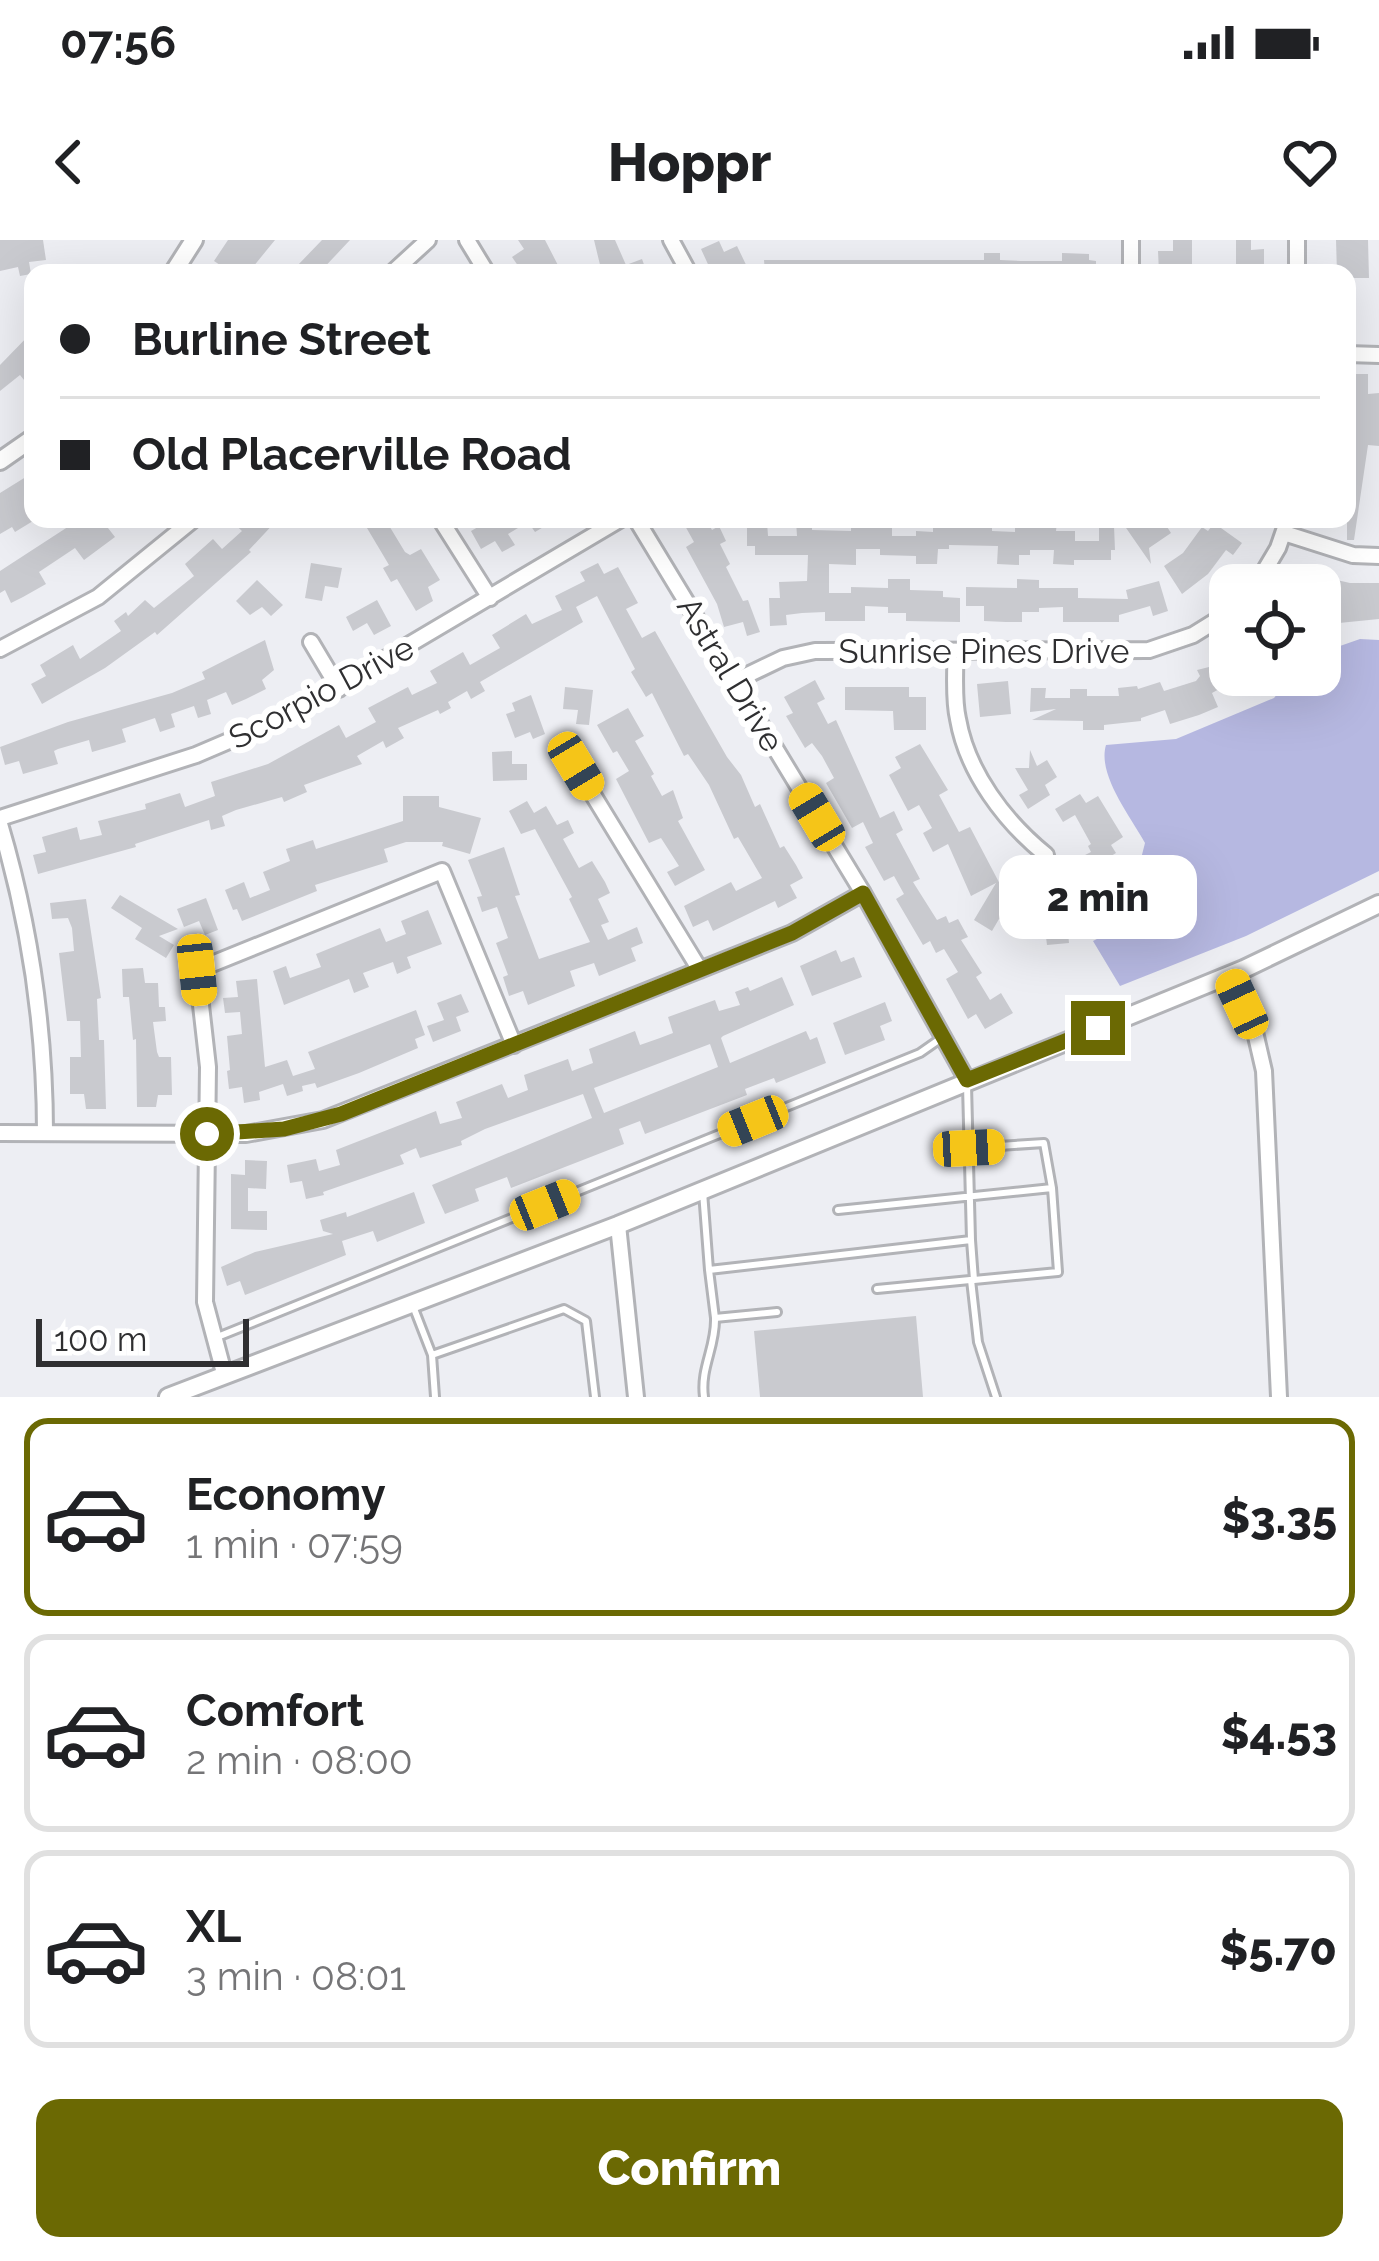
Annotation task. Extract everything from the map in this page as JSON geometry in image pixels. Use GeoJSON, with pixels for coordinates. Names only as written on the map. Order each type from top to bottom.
{"type":"FeatureCollection","features":[{"type":"Feature","properties":{"kind":"street"},"geometry":{"type":"LineString","coordinates":[[402,264],[428,240]]}},
{"type":"Feature","properties":{"kind":"street"},"geometry":{"type":"LineString","coordinates":[[0,649],[98,597],[183,528]]}},
{"type":"Feature","properties":{"kind":"street"},"geometry":{"type":"LineString","coordinates":[[446,528],[490,598]]}},
{"type":"Feature","properties":{"kind":"street","name":"Scorpio Drive"},"geometry":{"type":"LineString","coordinates":[[0,821],[221,746],[339,688],[606,528]]}},
{"type":"Feature","properties":{"kind":"street","name":"Astral Drive"},"geometry":{"type":"LineString","coordinates":[[642,528],[863,893],[967,1080]]}},
{"type":"Feature","properties":{"kind":"street"},"geometry":{"type":"LineString","coordinates":[[1267,564],[1285,528]]}},
{"type":"Feature","properties":{"kind":"street"},"geometry":{"type":"LineString","coordinates":[[1291,528],[1353,555],[1379,556]]}},
{"type":"Feature","properties":{"kind":"street","name":"Sunrise Pines Drive"},"geometry":{"type":"LineString","coordinates":[[735,681],[783,658],[815,651],[1149,650],[1209,625]]}},
{"type":"Feature","properties":{"kind":"street"},"geometry":{"type":"LineString","coordinates":[[311,642],[339,688]]}},
{"type":"Feature","properties":{"kind":"street"},"geometry":{"type":"LineString","coordinates":[[956,652],[956,706],[967,751],[1005,815],[1046,855]]}},
{"type":"Feature","properties":{"kind":"street"},"geometry":{"type":"LineString","coordinates":[[576,766],[700,970]]}},
{"type":"Feature","properties":{"kind":"street"},"geometry":{"type":"LineString","coordinates":[[0,821],[36,984],[45,1133]]}},
{"type":"Feature","properties":{"kind":"street"},"geometry":{"type":"LineString","coordinates":[[224,1373],[212,1340],[204,1284],[208,1067],[197,970],[442,871],[514,1045]]}},
{"type":"Feature","properties":{"kind":"street"},"geometry":{"type":"LineString","coordinates":[[0,1133],[207,1134],[284,1129],[323,1120],[808,926],[863,893]]}},
{"type":"Feature","properties":{"kind":"street"},"geometry":{"type":"LineString","coordinates":[[168,1397],[618,1225],[1228,975],[1379,904]]}},
{"type":"Feature","properties":{"kind":"street"},"geometry":{"type":"LineString","coordinates":[[1228,975],[1255,1032],[1264,1071],[1279,1397]]}},
{"type":"Feature","properties":{"kind":"street"},"geometry":{"type":"LineString","coordinates":[[618,1225],[636,1397]]}},
{"type":"Feature","properties":{"kind":"lane"},"geometry":{"type":"LineString","coordinates":[[212,1340],[920,1053],[943,1037]]}},
{"type":"Feature","properties":{"kind":"lane"},"geometry":{"type":"LineString","coordinates":[[967,1080],[972,1280],[978,1342],[996,1397]]}},
{"type":"Feature","properties":{"kind":"lane"},"geometry":{"type":"LineString","coordinates":[[877,1289],[1058,1272],[1044,1143],[969,1148]]}},
{"type":"Feature","properties":{"kind":"lane"},"geometry":{"type":"LineString","coordinates":[[703,1188],[716,1344],[701,1376],[704,1397]]}},
{"type":"Feature","properties":{"kind":"lane"},"geometry":{"type":"LineString","coordinates":[[838,1210],[1052,1189]]}},
{"type":"Feature","properties":{"kind":"lane"},"geometry":{"type":"LineString","coordinates":[[709,1270],[971,1240]]}},
{"type":"Feature","properties":{"kind":"lane"},"geometry":{"type":"LineString","coordinates":[[411,1303],[432,1355],[435,1397]]}},
{"type":"Feature","properties":{"kind":"lane"},"geometry":{"type":"LineString","coordinates":[[432,1355],[564,1309],[586,1321],[595,1397]]}},
{"type":"Feature","properties":{"kind":"lane"},"geometry":{"type":"LineString","coordinates":[[715,1318],[778,1312]]}},
{"type":"Feature","properties":{"kind":"shaded area"},"geometry":{"type":"Polygon","coordinates":[[[1360,639],[1379,640],[1379,871],[1246,936],[1120,986],[1093,941],[1124,925],[1145,843],[1111,782],[1106,745],[1176,739],[1276,696],[1341,696],[1341,646],[1360,639]]]}},
{"type":"Feature","properties":{"kind":"building"},"geometry":{"type":"Polygon","coordinates":[[[0,240],[43,240],[46,260],[24,264],[24,275],[20,276],[18,267],[0,271],[0,240]]]}},
{"type":"Feature","properties":{"kind":"building"},"geometry":{"type":"Polygon","coordinates":[[[228,240],[275,240],[255,264],[214,261],[228,240]]]}},
{"type":"Feature","properties":{"kind":"building"},"geometry":{"type":"Polygon","coordinates":[[[322,240],[350,240],[327,264],[299,264],[322,240]]]}},
{"type":"Feature","properties":{"kind":"building"},"geometry":{"type":"Polygon","coordinates":[[[518,240],[545,240],[557,264],[517,264],[512,257],[524,249],[518,240]]]}},
{"type":"Feature","properties":{"kind":"building"},"geometry":{"type":"Polygon","coordinates":[[[594,240],[615,240],[626,264],[600,264],[594,240]]]}},
{"type":"Feature","properties":{"kind":"building"},"geometry":{"type":"Polygon","coordinates":[[[1173,240],[1192,240],[1192,264],[1159,264],[1158,251],[1173,251],[1173,240]]]}},
{"type":"Feature","properties":{"kind":"building"},"geometry":{"type":"Polygon","coordinates":[[[1236,240],[1251,240],[1251,250],[1264,249],[1264,264],[1236,264],[1236,240]]]}},
{"type":"Feature","properties":{"kind":"building"},"geometry":{"type":"Polygon","coordinates":[[[1336,240],[1368,240],[1369,278],[1356,278],[1356,264],[1337,264],[1336,240]]]}},
{"type":"Feature","properties":{"kind":"building"},"geometry":{"type":"Polygon","coordinates":[[[719,241],[724,252],[737,246],[746,264],[708,264],[701,249],[719,241]]]}},
{"type":"Feature","properties":{"kind":"building"},"geometry":{"type":"Polygon","coordinates":[[[984,253],[1000,253],[1000,260],[1062,261],[1062,253],[1089,254],[1096,264],[764,264],[764,260],[984,260],[984,253]]]}},
{"type":"Feature","properties":{"kind":"building"},"geometry":{"type":"Polygon","coordinates":[[[24,340],[24,380],[20,375],[0,391],[0,365],[24,340]]]}},
{"type":"Feature","properties":{"kind":"building"},"geometry":{"type":"Polygon","coordinates":[[[1356,374],[1368,374],[1368,394],[1379,393],[1379,446],[1368,445],[1356,526],[1356,374]]]}},
{"type":"Feature","properties":{"kind":"building"},"geometry":{"type":"Polygon","coordinates":[[[24,478],[24,526],[15,532],[12,527],[0,534],[0,493],[24,478]]]}},
{"type":"Feature","properties":{"kind":"building"},"geometry":{"type":"Polygon","coordinates":[[[66,528],[108,528],[115,537],[84,560],[75,548],[39,572],[46,584],[11,603],[5,590],[0,593],[0,571],[66,528]]]}},
{"type":"Feature","properties":{"kind":"building"},"geometry":{"type":"Polygon","coordinates":[[[239,528],[270,528],[251,552],[157,635],[155,632],[42,704],[31,684],[46,676],[40,665],[73,645],[80,659],[121,631],[114,621],[126,612],[128,616],[145,600],[154,608],[194,576],[185,564],[213,539],[222,549],[242,531],[239,528]]]}},
{"type":"Feature","properties":{"kind":"building"},"geometry":{"type":"Polygon","coordinates":[[[367,528],[390,528],[410,555],[421,549],[440,580],[428,587],[433,601],[416,611],[397,579],[391,582],[383,568],[389,565],[367,528]]]}},
{"type":"Feature","properties":{"kind":"building"},"geometry":{"type":"Polygon","coordinates":[[[518,528],[508,534],[515,545],[502,552],[495,541],[481,549],[471,531],[518,528]]]}},
{"type":"Feature","properties":{"kind":"building"},"geometry":{"type":"Polygon","coordinates":[[[686,528],[720,528],[726,541],[720,544],[730,564],[726,567],[743,601],[748,600],[760,632],[747,636],[743,622],[724,627],[686,547],[694,542],[686,528]]]}},
{"type":"Feature","properties":{"kind":"building"},"geometry":{"type":"Polygon","coordinates":[[[747,528],[767,528],[768,536],[797,536],[796,528],[892,528],[892,536],[916,536],[916,531],[933,532],[933,528],[1015,532],[1015,528],[1056,528],[1075,531],[1075,541],[1099,541],[1099,528],[1114,528],[1115,550],[1111,550],[1111,560],[1074,560],[1074,565],[1053,564],[1054,550],[1030,550],[1030,555],[1019,555],[1019,565],[997,564],[998,546],[949,545],[949,549],[938,549],[937,564],[916,564],[916,556],[880,555],[880,549],[856,549],[856,565],[829,564],[829,593],[851,593],[851,587],[888,588],[888,579],[910,579],[910,590],[943,591],[943,597],[960,598],[960,622],[906,621],[906,613],[865,606],[865,621],[825,621],[825,612],[802,613],[786,615],[787,625],[770,626],[769,598],[780,598],[779,582],[807,581],[808,555],[755,555],[755,546],[747,546],[747,528]]]}},
{"type":"Feature","properties":{"kind":"building"},"geometry":{"type":"Polygon","coordinates":[[[1126,528],[1168,528],[1171,533],[1149,548],[1151,564],[1126,528]]]}},
{"type":"Feature","properties":{"kind":"building"},"geometry":{"type":"Polygon","coordinates":[[[1204,528],[1221,528],[1242,543],[1233,555],[1226,550],[1216,564],[1209,564],[1208,574],[1182,594],[1164,566],[1183,553],[1204,528]]]}},
{"type":"Feature","properties":{"kind":"building"},"geometry":{"type":"Polygon","coordinates":[[[1347,528],[1356,528],[1354,540],[1347,540],[1347,528]]]}},
{"type":"Feature","properties":{"kind":"building"},"geometry":{"type":"Polygon","coordinates":[[[311,563],[342,568],[338,588],[325,586],[322,601],[305,598],[311,563]]]}},
{"type":"Feature","properties":{"kind":"building"},"geometry":{"type":"Polygon","coordinates":[[[598,563],[604,574],[618,567],[638,603],[626,609],[642,638],[655,631],[741,775],[755,807],[760,804],[780,848],[784,846],[803,878],[790,885],[797,898],[778,908],[775,901],[713,931],[708,920],[693,927],[684,906],[731,882],[736,891],[762,878],[738,837],[734,839],[709,785],[688,754],[684,756],[652,693],[646,697],[631,672],[635,669],[597,596],[576,607],[583,622],[480,682],[485,691],[471,699],[467,691],[448,702],[451,708],[440,714],[438,710],[398,728],[404,738],[386,748],[383,741],[357,756],[362,764],[304,785],[307,792],[284,802],[282,797],[236,810],[222,816],[225,826],[211,830],[209,820],[136,847],[38,874],[33,855],[46,852],[42,837],[77,827],[80,840],[102,835],[98,821],[146,809],[145,804],[180,793],[185,807],[215,796],[211,782],[268,764],[339,725],[346,738],[376,722],[368,708],[408,687],[412,695],[437,683],[430,671],[463,652],[470,665],[500,648],[492,635],[526,614],[532,624],[562,610],[555,596],[585,581],[580,572],[598,563]]]}},
{"type":"Feature","properties":{"kind":"building"},"geometry":{"type":"Polygon","coordinates":[[[1017,579],[1039,580],[1039,588],[1078,588],[1078,598],[1128,599],[1126,590],[1159,581],[1168,611],[1153,616],[1150,606],[1119,615],[1119,622],[1063,622],[1063,607],[1039,608],[1039,612],[1022,612],[1022,622],[1006,622],[984,621],[984,606],[966,606],[966,587],[1017,588],[1017,579]]]}},
{"type":"Feature","properties":{"kind":"building"},"geometry":{"type":"Polygon","coordinates":[[[257,580],[283,605],[271,616],[262,607],[250,615],[236,601],[257,580]]]}},
{"type":"Feature","properties":{"kind":"building"},"geometry":{"type":"Polygon","coordinates":[[[1341,581],[1379,583],[1379,619],[1341,623],[1341,581]]]}},
{"type":"Feature","properties":{"kind":"building"},"geometry":{"type":"Polygon","coordinates":[[[377,600],[391,626],[374,635],[367,623],[353,631],[346,617],[377,600]]]}},
{"type":"Feature","properties":{"kind":"building"},"geometry":{"type":"Polygon","coordinates":[[[265,640],[274,670],[262,680],[266,689],[246,699],[232,705],[226,692],[207,700],[211,714],[198,718],[194,706],[171,714],[175,727],[160,732],[155,718],[122,729],[126,742],[92,752],[89,740],[58,749],[54,751],[58,764],[23,774],[19,761],[5,765],[0,747],[172,693],[205,679],[202,672],[265,640]]]}},
{"type":"Feature","properties":{"kind":"building"},"geometry":{"type":"Polygon","coordinates":[[[1209,667],[1209,696],[1218,707],[1170,724],[1165,710],[1141,721],[1104,725],[1104,730],[1083,730],[1083,721],[1032,720],[1056,709],[1030,712],[1031,688],[1046,688],[1045,698],[1070,698],[1070,689],[1087,689],[1087,696],[1119,696],[1118,688],[1138,689],[1160,682],[1164,691],[1196,681],[1197,670],[1209,667]]]}},
{"type":"Feature","properties":{"kind":"building"},"geometry":{"type":"Polygon","coordinates":[[[815,680],[825,699],[817,703],[828,724],[836,720],[880,818],[894,811],[903,830],[896,834],[920,879],[913,882],[937,920],[958,919],[968,937],[961,940],[982,973],[976,977],[990,1000],[1001,993],[1013,1013],[985,1029],[976,1014],[968,1019],[946,979],[958,972],[944,949],[936,953],[930,941],[923,945],[896,899],[904,894],[894,876],[884,881],[865,847],[873,843],[863,822],[852,828],[826,783],[834,778],[822,756],[812,743],[805,748],[786,716],[793,713],[784,697],[815,680]]]}},
{"type":"Feature","properties":{"kind":"building"},"geometry":{"type":"Polygon","coordinates":[[[1008,681],[1011,714],[980,717],[977,684],[1008,681]]]}},
{"type":"Feature","properties":{"kind":"building"},"geometry":{"type":"Polygon","coordinates":[[[565,687],[593,690],[589,725],[576,724],[578,710],[563,709],[565,687]]]}},
{"type":"Feature","properties":{"kind":"building"},"geometry":{"type":"Polygon","coordinates":[[[845,687],[909,687],[909,697],[926,697],[926,730],[894,730],[893,711],[845,710],[845,687]]]}},
{"type":"Feature","properties":{"kind":"building"},"geometry":{"type":"Polygon","coordinates":[[[531,695],[545,734],[533,739],[530,732],[515,738],[506,714],[515,711],[512,703],[531,695]]]}},
{"type":"Feature","properties":{"kind":"building"},"geometry":{"type":"Polygon","coordinates":[[[628,708],[644,736],[635,741],[651,776],[662,796],[673,790],[683,818],[678,821],[705,870],[675,886],[667,872],[679,866],[661,838],[649,843],[616,779],[629,771],[597,725],[628,708]]]}},
{"type":"Feature","properties":{"kind":"building"},"geometry":{"type":"Polygon","coordinates":[[[920,744],[948,790],[939,795],[959,832],[970,827],[1002,888],[1024,901],[1010,925],[999,919],[992,931],[974,920],[996,883],[971,896],[948,844],[933,852],[923,833],[932,828],[919,805],[908,811],[889,775],[901,768],[895,757],[920,744]]]}},
{"type":"Feature","properties":{"kind":"building"},"geometry":{"type":"Polygon","coordinates":[[[1030,750],[1037,766],[1047,760],[1057,777],[1045,785],[1050,795],[1028,809],[1019,795],[1028,790],[1015,768],[1029,768],[1030,750]]]}},
{"type":"Feature","properties":{"kind":"building"},"geometry":{"type":"Polygon","coordinates":[[[512,751],[512,764],[527,764],[527,780],[493,781],[492,752],[512,751]]]}},
{"type":"Feature","properties":{"kind":"building"},"geometry":{"type":"Polygon","coordinates":[[[1080,794],[1086,803],[1098,796],[1123,837],[1111,845],[1116,853],[1093,867],[1085,855],[1091,852],[1091,844],[1075,815],[1063,822],[1055,809],[1080,794]]]}},
{"type":"Feature","properties":{"kind":"building"},"geometry":{"type":"Polygon","coordinates":[[[403,796],[439,796],[439,807],[481,818],[470,854],[442,846],[443,842],[406,842],[384,849],[388,862],[315,885],[317,891],[242,921],[237,909],[233,910],[225,890],[244,882],[250,898],[270,890],[263,872],[290,861],[286,849],[313,840],[316,849],[403,821],[403,796]]]}},
{"type":"Feature","properties":{"kind":"building"},"geometry":{"type":"Polygon","coordinates":[[[527,801],[534,813],[546,806],[557,825],[568,820],[574,833],[563,839],[579,868],[592,861],[605,882],[610,893],[598,899],[609,922],[601,925],[608,940],[637,927],[643,943],[631,948],[636,961],[599,976],[594,963],[570,971],[575,986],[528,1005],[523,991],[509,996],[503,977],[508,975],[496,943],[508,938],[497,907],[482,912],[477,897],[482,896],[468,860],[504,847],[520,895],[515,896],[539,959],[590,942],[535,829],[521,834],[509,811],[527,801]]]}},
{"type":"Feature","properties":{"kind":"building"},"geometry":{"type":"Polygon","coordinates":[[[1086,873],[1108,891],[1101,899],[1112,909],[1099,925],[1073,904],[1084,891],[1076,884],[1086,873]]]}},
{"type":"Feature","properties":{"kind":"building"},"geometry":{"type":"Polygon","coordinates":[[[120,895],[178,929],[159,936],[174,945],[166,958],[135,939],[142,928],[111,908],[120,895]]]}},
{"type":"Feature","properties":{"kind":"building"},"geometry":{"type":"Polygon","coordinates":[[[206,898],[218,930],[205,935],[199,921],[184,927],[177,909],[206,898]]]}},
{"type":"Feature","properties":{"kind":"building"},"geometry":{"type":"Polygon","coordinates":[[[86,899],[101,998],[97,999],[99,1040],[104,1040],[106,1109],[86,1109],[84,1094],[70,1094],[70,1057],[81,1057],[80,1021],[67,1021],[59,953],[74,951],[72,928],[68,918],[52,919],[50,903],[86,899]]]}},
{"type":"Feature","properties":{"kind":"building"},"geometry":{"type":"Polygon","coordinates":[[[1048,904],[1049,913],[1066,911],[1069,943],[1047,945],[1045,929],[1036,930],[1033,905],[1048,904]]]}},
{"type":"Feature","properties":{"kind":"building"},"geometry":{"type":"Polygon","coordinates":[[[428,910],[442,944],[407,957],[411,968],[397,974],[393,962],[363,973],[369,987],[354,993],[349,979],[284,1005],[273,971],[286,966],[290,978],[321,967],[316,954],[380,928],[386,942],[406,934],[401,921],[428,910]]]}},
{"type":"Feature","properties":{"kind":"building"},"geometry":{"type":"Polygon","coordinates":[[[836,950],[841,962],[854,957],[862,977],[812,996],[800,966],[836,950]]]}},
{"type":"Feature","properties":{"kind":"building"},"geometry":{"type":"Polygon","coordinates":[[[143,968],[145,983],[158,983],[159,1007],[165,1007],[166,1021],[153,1022],[157,1052],[159,1057],[171,1057],[172,1095],[158,1095],[156,1107],[137,1107],[136,1039],[129,997],[123,997],[122,969],[143,968]]]}},
{"type":"Feature","properties":{"kind":"building"},"geometry":{"type":"Polygon","coordinates":[[[782,977],[794,1005],[723,1036],[730,1063],[806,1031],[810,1040],[817,1037],[826,1063],[776,1083],[774,1078],[745,1089],[747,1095],[645,1134],[640,1121],[619,1129],[624,1144],[511,1188],[507,1177],[475,1189],[479,1201],[445,1214],[432,1185],[592,1118],[583,1094],[485,1129],[461,1141],[462,1145],[420,1158],[416,1148],[400,1155],[404,1164],[324,1195],[306,1199],[302,1181],[290,1183],[287,1165],[316,1159],[319,1171],[340,1165],[336,1150],[436,1111],[440,1124],[462,1118],[456,1102],[502,1084],[508,1098],[528,1090],[524,1075],[568,1059],[572,1071],[593,1063],[589,1049],[635,1031],[640,1045],[660,1038],[673,1033],[668,1017],[715,1000],[719,1011],[740,1005],[735,992],[748,987],[750,991],[782,977]],[[710,1044],[594,1088],[604,1113],[718,1067],[710,1044]]]}},
{"type":"Feature","properties":{"kind":"building"},"geometry":{"type":"Polygon","coordinates":[[[257,979],[265,1067],[287,1060],[293,1076],[315,1069],[308,1052],[416,1010],[425,1035],[415,1039],[418,1048],[359,1073],[317,1088],[315,1083],[302,1086],[303,1091],[287,1096],[283,1084],[259,1092],[260,1100],[244,1103],[242,1087],[229,1089],[227,1071],[227,1036],[242,1034],[240,1012],[225,1013],[223,998],[238,997],[236,981],[257,979]]]}},
{"type":"Feature","properties":{"kind":"building"},"geometry":{"type":"Polygon","coordinates":[[[461,994],[469,1012],[456,1017],[461,1031],[433,1042],[427,1026],[444,1020],[437,1003],[461,994]]]}},
{"type":"Feature","properties":{"kind":"building"},"geometry":{"type":"Polygon","coordinates":[[[885,1002],[892,1021],[880,1026],[885,1040],[845,1055],[833,1023],[885,1002]]]}},
{"type":"Feature","properties":{"kind":"building"},"geometry":{"type":"Polygon","coordinates":[[[245,1160],[267,1161],[266,1189],[248,1188],[248,1211],[267,1211],[267,1230],[231,1229],[231,1174],[245,1175],[245,1160]]]}},
{"type":"Feature","properties":{"kind":"building"},"geometry":{"type":"Polygon","coordinates":[[[414,1192],[425,1223],[377,1242],[373,1231],[342,1241],[346,1255],[245,1295],[240,1281],[227,1286],[221,1267],[255,1252],[333,1234],[323,1231],[320,1220],[346,1212],[347,1217],[414,1192]]]}},
{"type":"Feature","properties":{"kind":"building"},"geometry":{"type":"Polygon","coordinates":[[[916,1316],[923,1397],[760,1397],[754,1331],[916,1316]]]}},
{"type":"Feature","properties":{"kind":"route"},"geometry":{"type":"LineString","coordinates":[[207,1134],[284,1129],[341,1114],[792,933],[863,893],[967,1080],[1098,1028]]}}]}
